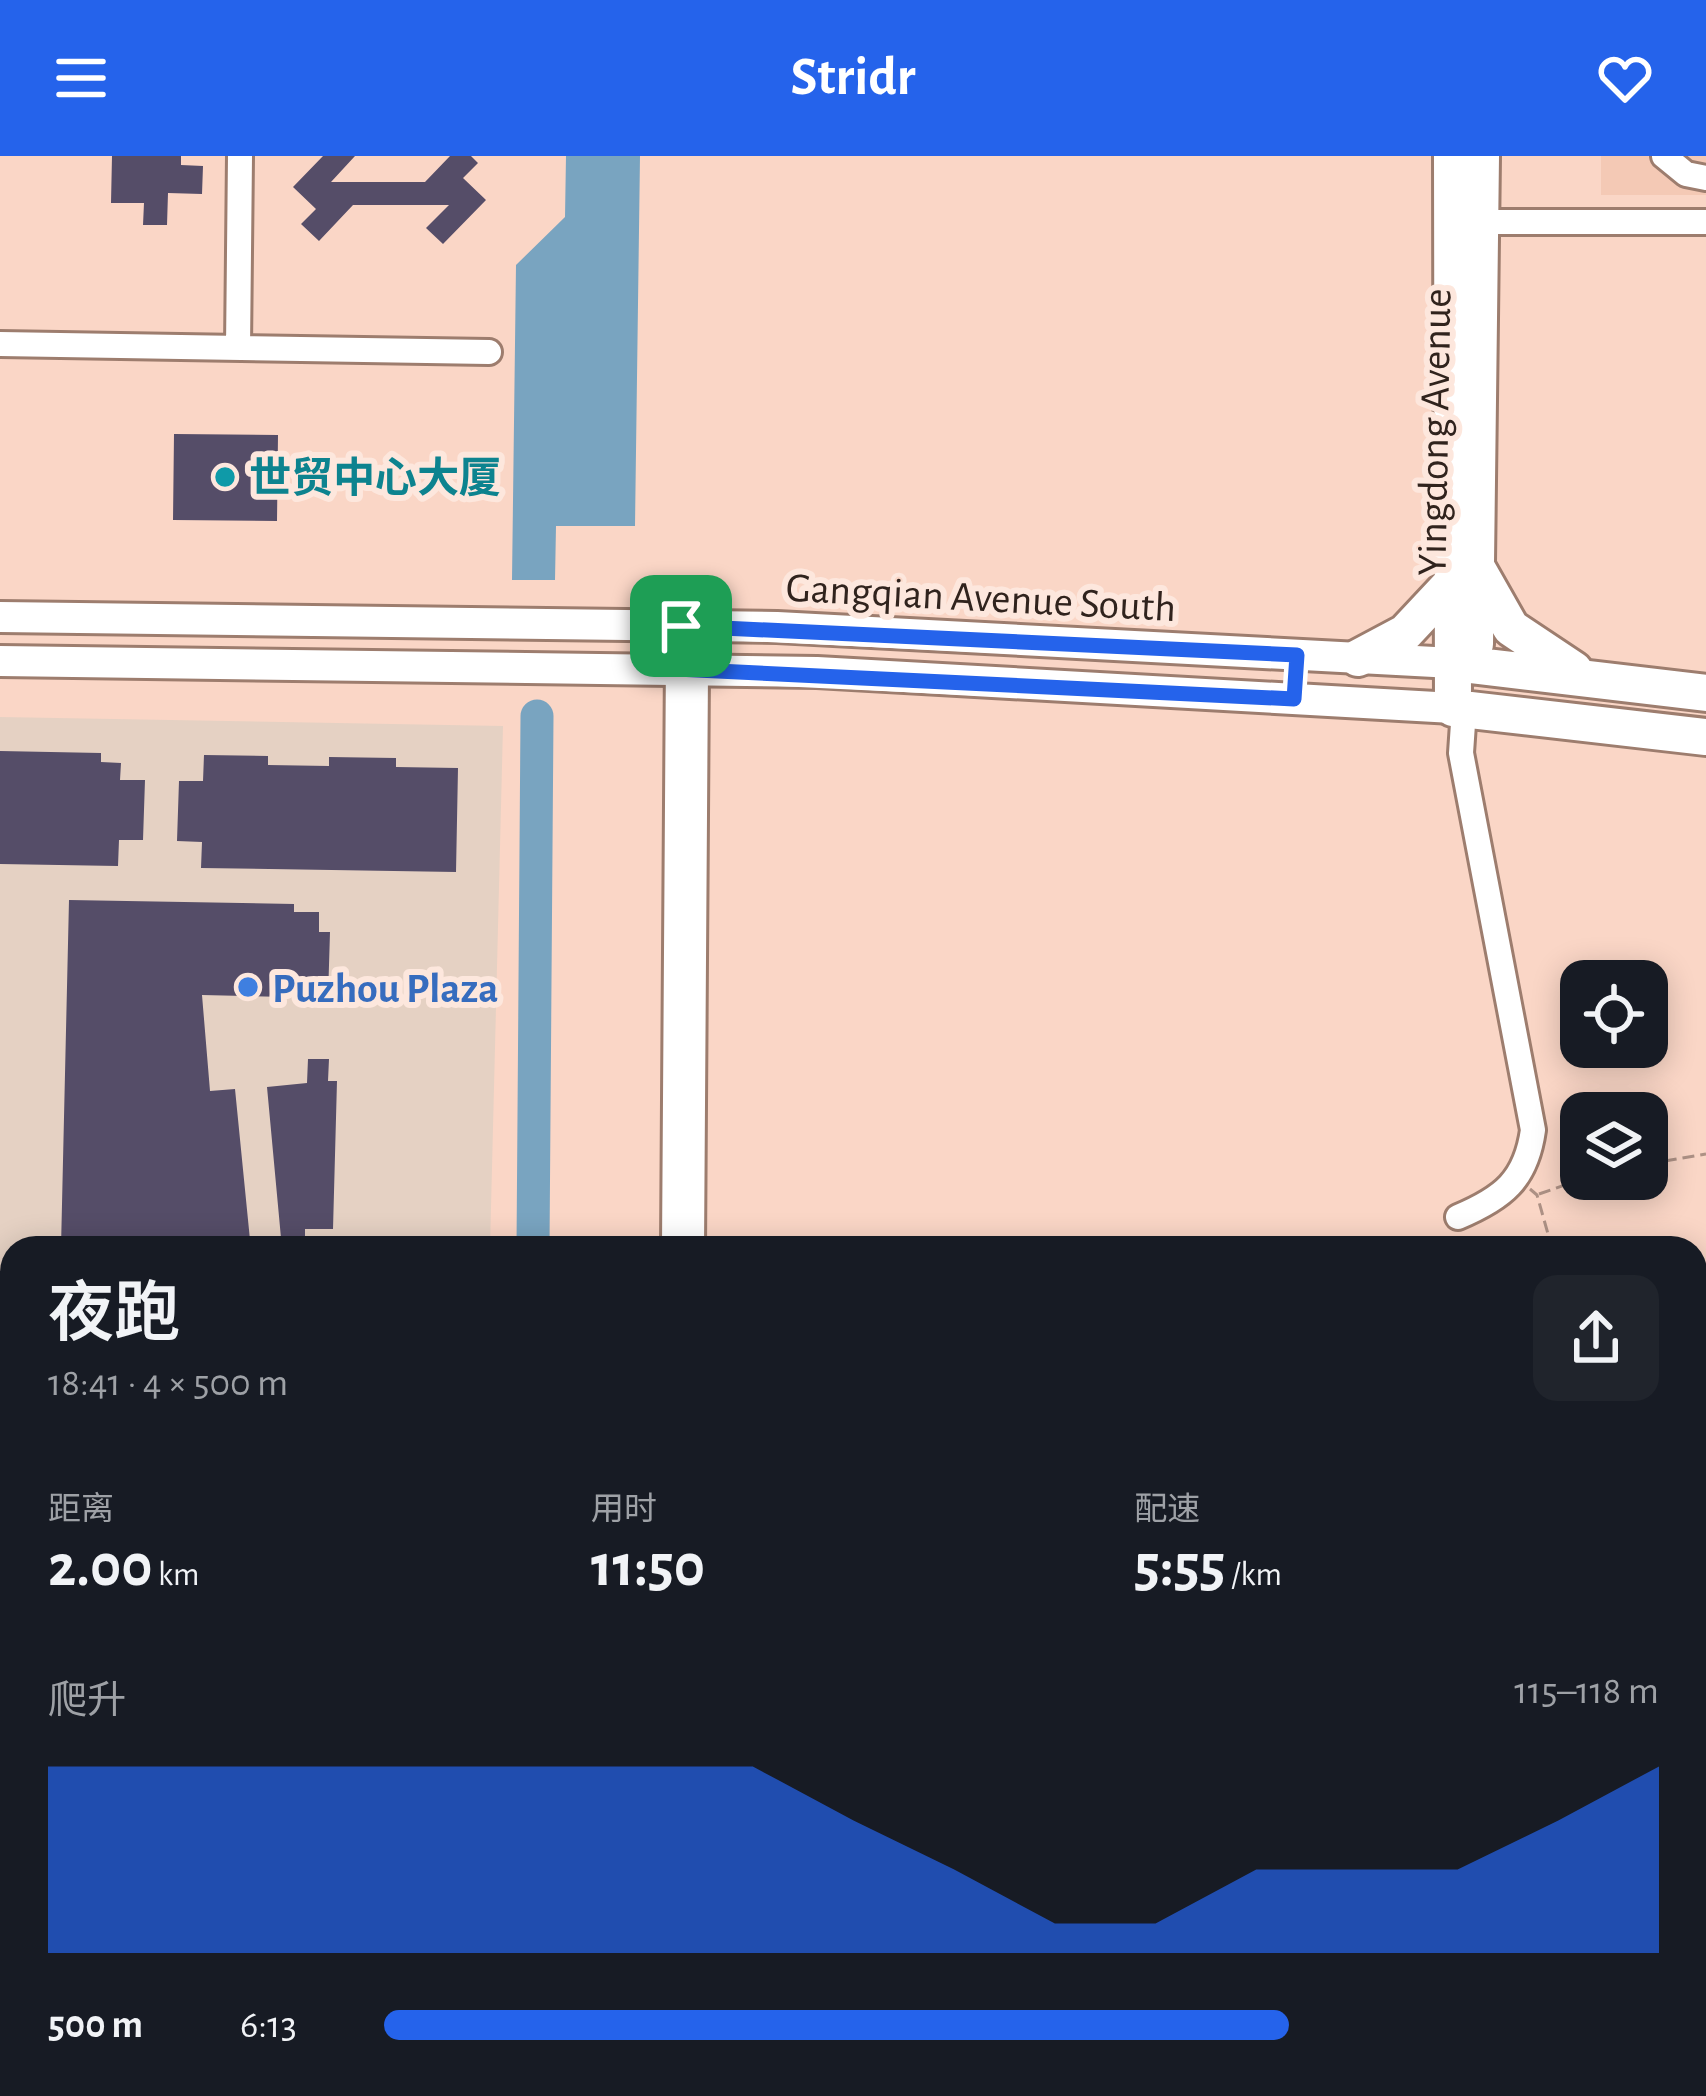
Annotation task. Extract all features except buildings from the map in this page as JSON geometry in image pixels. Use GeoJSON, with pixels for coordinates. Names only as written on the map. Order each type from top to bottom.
{"type":"FeatureCollection","features":[{"type":"Feature","properties":{"kind":"highway","name":"Yingdong Avenue"},"geometry":{"type":"LineString","coordinates":[[1452,156],[1466,222]]}},
{"type":"Feature","properties":{"kind":"highway","name":"Yingdong Avenue"},"geometry":{"type":"LineString","coordinates":[[1463,709],[1466,222],[1481,156]]}},
{"type":"Feature","properties":{"kind":"highway"},"geometry":{"type":"LineString","coordinates":[[1358,658],[1405,633],[1462,576],[1544,655],[1611,682]]}},
{"type":"Feature","properties":{"kind":"highway"},"geometry":{"type":"LineString","coordinates":[[1464,664],[1706,693]]}},
{"type":"Feature","properties":{"kind":"highway"},"geometry":{"type":"LineString","coordinates":[[1611,682],[1620,727]]}},
{"type":"Feature","properties":{"kind":"highway"},"geometry":{"type":"LineString","coordinates":[[1463,709],[1706,737]]}},
{"type":"Feature","properties":{"kind":"main road","name":"Gangqian Avenue South"},"geometry":{"type":"LineString","coordinates":[[0,617],[681,626],[1464,664]]}},
{"type":"Feature","properties":{"kind":"main road"},"geometry":{"type":"LineString","coordinates":[[1294,699],[1297,655]]}},
{"type":"Feature","properties":{"kind":"main road"},"geometry":{"type":"LineString","coordinates":[[0,661],[686,670],[1463,709]]}},
{"type":"Feature","properties":{"kind":"street"},"geometry":{"type":"LineString","coordinates":[[238,348],[240,156]]}},
{"type":"Feature","properties":{"kind":"street"},"geometry":{"type":"LineString","coordinates":[[1664,156],[1686,174],[1706,178]]}},
{"type":"Feature","properties":{"kind":"street"},"geometry":{"type":"LineString","coordinates":[[1466,222],[1706,222]]}},
{"type":"Feature","properties":{"kind":"street"},"geometry":{"type":"LineString","coordinates":[[0,344],[489,352]]}},
{"type":"Feature","properties":{"kind":"street"},"geometry":{"type":"LineString","coordinates":[[681,626],[686,670],[692,1236]]}},
{"type":"Feature","properties":{"kind":"street"},"geometry":{"type":"LineString","coordinates":[[674,1236],[686,670]]}},
{"type":"Feature","properties":{"kind":"street"},"geometry":{"type":"LineString","coordinates":[[1458,1217],[1528,1187],[1533,1130],[1461,753],[1463,709]]}},
{"type":"Feature","properties":{"kind":"path"},"geometry":{"type":"LineString","coordinates":[[1668,1160],[1706,1154]]}},
{"type":"Feature","properties":{"kind":"path"},"geometry":{"type":"LineString","coordinates":[[1547,1236],[1528,1187],[1560,1182]]}},
{"type":"Feature","properties":{"kind":"shaded area"},"geometry":{"type":"Polygon","coordinates":[[[1601,156],[1706,156],[1706,195],[1601,195],[1601,156]]]}},
{"type":"Feature","properties":{"kind":"shaded area","name":"Puzhou Plaza"},"geometry":{"type":"Polygon","coordinates":[[[0,717],[503,726],[490,1236],[0,1236],[0,717]]]}},
{"type":"Feature","properties":{"kind":"water"},"geometry":{"type":"Polygon","coordinates":[[[566,156],[640,156],[635,526],[556,526],[555,580],[512,580],[516,265],[565,217],[566,156]]]}},
{"type":"Feature","properties":{"kind":"waterway"},"geometry":{"type":"LineString","coordinates":[[533,1236],[537,716]]}},
{"type":"Feature","properties":{"kind":"place","name":"世贸中心大厦"},"geometry":{"type":"Point","coordinates":[225,477]}},
{"type":"Feature","properties":{"kind":"place","name":"Puzhou Plaza"},"geometry":{"type":"Point","coordinates":[248,987]}},
{"type":"Feature","properties":{"kind":"route"},"geometry":{"type":"LineString","coordinates":[[681,626],[828,629],[1297,655],[1294,699],[817,672],[676,669],[681,626]]}}]}
